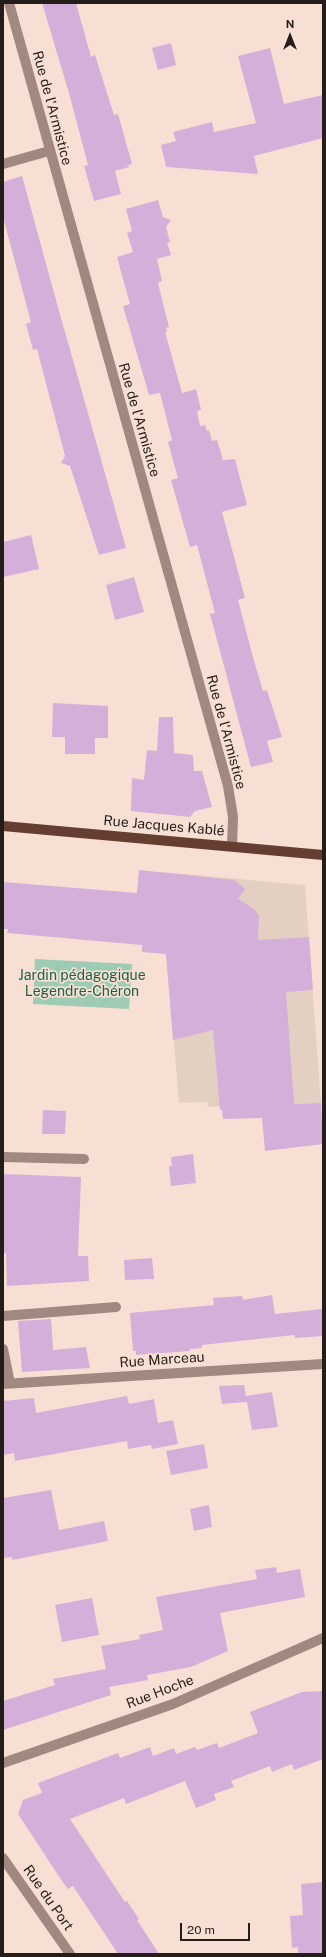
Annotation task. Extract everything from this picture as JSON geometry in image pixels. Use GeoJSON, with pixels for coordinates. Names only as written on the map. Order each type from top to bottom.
{"type":"FeatureCollection","features":[{"type":"Feature","properties":{"kind":"main road","name":"Rue Jacques Kablé"},"geometry":{"type":"LineString","coordinates":[[3,826],[323,855]]}},
{"type":"Feature","properties":{"kind":"street","name":"Rue de l'Armistice"},"geometry":{"type":"LineString","coordinates":[[9,3],[49,151],[228,786],[233,816],[232,846]]}},
{"type":"Feature","properties":{"kind":"street"},"geometry":{"type":"LineString","coordinates":[[3,164],[49,151]]}},
{"type":"Feature","properties":{"kind":"street"},"geometry":{"type":"LineString","coordinates":[[3,1157],[84,1159]]}},
{"type":"Feature","properties":{"kind":"street"},"geometry":{"type":"LineString","coordinates":[[3,1316],[116,1307]]}},
{"type":"Feature","properties":{"kind":"street"},"geometry":{"type":"LineString","coordinates":[[3,1349],[7,1384]]}},
{"type":"Feature","properties":{"kind":"street","name":"Rue Marceau"},"geometry":{"type":"LineString","coordinates":[[7,1384],[323,1364]]}},
{"type":"Feature","properties":{"kind":"street","name":"Rue Hoche"},"geometry":{"type":"LineString","coordinates":[[3,1763],[173,1704],[323,1638]]}},
{"type":"Feature","properties":{"kind":"street","name":"Rue du Port"},"geometry":{"type":"LineString","coordinates":[[3,1858],[70,1954]]}},
{"type":"Feature","properties":{"kind":"shaded area"},"geometry":{"type":"Polygon","coordinates":[[[162,872],[305,885],[321,1103],[208,1107],[207,1102],[179,1103],[165,933],[159,908],[162,872]]]}},
{"type":"Feature","properties":{"kind":"green space","name":"Jardin pédagogique Legendre-Chéron"},"geometry":{"type":"Polygon","coordinates":[[[35,959],[132,964],[129,1009],[33,1004],[35,959]]]}},
{"type":"Feature","properties":{"kind":"building"},"geometry":{"type":"Polygon","coordinates":[[[42,3],[76,3],[91,57],[95,55],[114,115],[118,114],[132,164],[128,165],[129,167],[115,171],[121,194],[94,201],[84,166],[88,165],[69,93],[42,3]]]}},
{"type":"Feature","properties":{"kind":"building"},"geometry":{"type":"Polygon","coordinates":[[[171,43],[176,65],[158,70],[152,48],[171,43]]]}},
{"type":"Feature","properties":{"kind":"building"},"geometry":{"type":"Polygon","coordinates":[[[270,48],[284,104],[323,95],[323,138],[254,156],[258,174],[166,167],[161,145],[176,141],[173,132],[212,122],[214,132],[256,123],[238,56],[270,48]]]}},
{"type":"Feature","properties":{"kind":"building"},"geometry":{"type":"Polygon","coordinates":[[[22,176],[126,548],[99,555],[70,466],[61,463],[65,456],[37,349],[33,350],[26,324],[31,322],[3,217],[3,182],[22,176]]]}},
{"type":"Feature","properties":{"kind":"building"},"geometry":{"type":"Polygon","coordinates":[[[158,200],[163,217],[171,220],[166,227],[170,242],[167,243],[171,255],[157,259],[162,281],[158,283],[169,327],[166,328],[167,332],[165,332],[182,393],[196,389],[201,410],[197,411],[200,426],[205,425],[207,431],[209,430],[212,441],[217,440],[223,460],[235,459],[247,505],[222,512],[245,598],[238,600],[254,661],[263,691],[267,690],[282,737],[267,741],[273,762],[251,767],[210,614],[215,613],[197,545],[190,547],[171,480],[178,478],[168,442],[172,440],[160,393],[149,395],[123,306],[130,304],[117,257],[133,252],[127,233],[132,231],[126,209],[158,200]]]}},
{"type":"Feature","properties":{"kind":"building"},"geometry":{"type":"Polygon","coordinates":[[[31,535],[39,569],[3,577],[3,542],[31,535]]]}},
{"type":"Feature","properties":{"kind":"building"},"geometry":{"type":"Polygon","coordinates":[[[134,577],[144,612],[115,620],[106,585],[134,577]]]}},
{"type":"Feature","properties":{"kind":"building"},"geometry":{"type":"Polygon","coordinates":[[[53,703],[108,706],[108,738],[95,738],[95,754],[65,754],[65,737],[52,737],[53,703]]]}},
{"type":"Feature","properties":{"kind":"building"},"geometry":{"type":"Polygon","coordinates":[[[159,717],[173,717],[174,753],[193,755],[194,771],[202,771],[212,807],[195,811],[190,817],[131,811],[132,778],[144,780],[147,750],[157,751],[159,717]]]}},
{"type":"Feature","properties":{"kind":"building"},"geometry":{"type":"Polygon","coordinates":[[[139,870],[234,880],[245,889],[238,899],[254,909],[259,916],[258,940],[309,937],[313,990],[286,992],[294,1104],[321,1103],[323,1144],[265,1151],[262,1118],[223,1119],[222,1110],[220,1110],[213,1030],[173,1040],[166,954],[142,952],[142,945],[7,933],[8,929],[3,929],[3,882],[137,893],[139,870]]]}},
{"type":"Feature","properties":{"kind":"building"},"geometry":{"type":"Polygon","coordinates":[[[43,1110],[66,1111],[65,1134],[42,1134],[43,1110]]]}},
{"type":"Feature","properties":{"kind":"building"},"geometry":{"type":"Polygon","coordinates":[[[193,1154],[196,1183],[171,1186],[169,1166],[172,1166],[171,1157],[193,1154]]]}},
{"type":"Feature","properties":{"kind":"building"},"geometry":{"type":"Polygon","coordinates":[[[3,1174],[81,1177],[78,1256],[88,1256],[89,1281],[7,1286],[6,1253],[3,1253],[3,1174]]]}},
{"type":"Feature","properties":{"kind":"building"},"geometry":{"type":"Polygon","coordinates":[[[152,1258],[154,1279],[125,1280],[124,1260],[152,1258]]]}},
{"type":"Feature","properties":{"kind":"building"},"geometry":{"type":"Polygon","coordinates":[[[272,1295],[275,1314],[323,1309],[323,1336],[295,1338],[294,1335],[202,1345],[202,1348],[190,1349],[190,1351],[136,1355],[136,1351],[133,1351],[130,1313],[214,1305],[213,1298],[242,1296],[243,1300],[272,1295]]]}},
{"type":"Feature","properties":{"kind":"building"},"geometry":{"type":"Polygon","coordinates":[[[51,1319],[53,1350],[86,1347],[90,1368],[22,1372],[18,1321],[51,1319]]]}},
{"type":"Feature","properties":{"kind":"building"},"geometry":{"type":"Polygon","coordinates":[[[244,1385],[247,1402],[222,1404],[219,1386],[244,1385]]]}},
{"type":"Feature","properties":{"kind":"building"},"geometry":{"type":"Polygon","coordinates":[[[272,1392],[278,1427],[252,1430],[246,1396],[272,1392]]]}},
{"type":"Feature","properties":{"kind":"building"},"geometry":{"type":"Polygon","coordinates":[[[127,1396],[129,1404],[154,1399],[158,1423],[173,1420],[178,1444],[152,1449],[151,1445],[128,1449],[127,1441],[15,1461],[14,1453],[3,1455],[3,1401],[34,1398],[36,1413],[127,1396]]]}},
{"type":"Feature","properties":{"kind":"building"},"geometry":{"type":"Polygon","coordinates":[[[204,1444],[208,1468],[171,1475],[166,1451],[204,1444]]]}},
{"type":"Feature","properties":{"kind":"building"},"geometry":{"type":"Polygon","coordinates":[[[51,1490],[59,1530],[104,1521],[108,1541],[12,1560],[12,1557],[3,1558],[3,1498],[51,1490]]]}},
{"type":"Feature","properties":{"kind":"building"},"geometry":{"type":"Polygon","coordinates":[[[209,1505],[212,1527],[194,1531],[190,1509],[209,1505]]]}},
{"type":"Feature","properties":{"kind":"building"},"geometry":{"type":"Polygon","coordinates":[[[276,1567],[277,1573],[300,1569],[305,1597],[220,1613],[228,1651],[191,1667],[147,1675],[148,1680],[109,1687],[111,1695],[3,1730],[3,1701],[55,1685],[53,1679],[106,1669],[101,1646],[140,1639],[139,1635],[163,1630],[156,1597],[257,1579],[255,1570],[276,1567]]]}},
{"type":"Feature","properties":{"kind":"building"},"geometry":{"type":"Polygon","coordinates":[[[92,1598],[99,1635],[62,1642],[55,1605],[92,1598]]]}},
{"type":"Feature","properties":{"kind":"building"},"geometry":{"type":"Polygon","coordinates":[[[323,1691],[323,1759],[294,1770],[292,1764],[272,1772],[270,1766],[231,1781],[234,1787],[214,1794],[216,1800],[196,1808],[185,1781],[126,1804],[124,1798],[70,1819],[125,1902],[127,1901],[139,1919],[137,1920],[159,1954],[118,1954],[73,1886],[68,1889],[62,1881],[18,1814],[23,1800],[42,1793],[38,1783],[118,1753],[120,1758],[150,1747],[153,1756],[174,1748],[176,1754],[195,1747],[197,1750],[217,1743],[219,1748],[258,1733],[250,1712],[302,1692],[323,1691]]]}},
{"type":"Feature","properties":{"kind":"building"},"geometry":{"type":"Polygon","coordinates":[[[323,1882],[323,1954],[298,1954],[298,1947],[292,1948],[290,1916],[303,1915],[301,1884],[323,1882]]]}}]}
